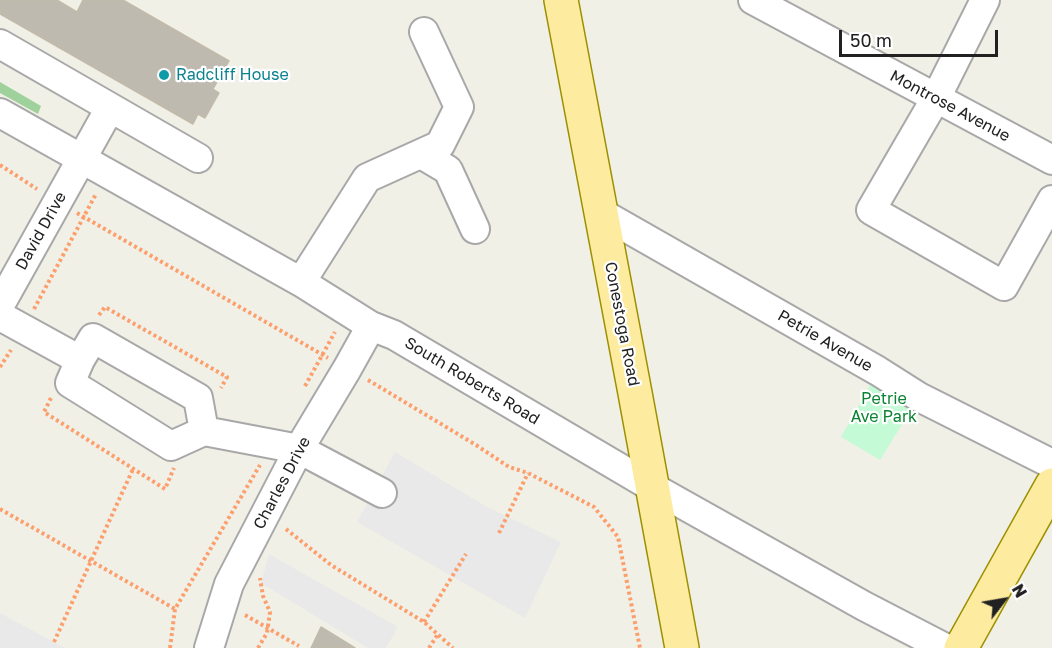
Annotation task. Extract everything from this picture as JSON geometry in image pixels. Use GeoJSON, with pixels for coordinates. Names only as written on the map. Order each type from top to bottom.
{"type":"FeatureCollection","features":[{"type":"Feature","properties":{"kind":"main road","name":"Conestoga Road"},"geometry":{"type":"LineString","coordinates":[[561,0],[682,648]]}},
{"type":"Feature","properties":{"kind":"main road"},"geometry":{"type":"LineString","coordinates":[[961,648],[1052,485]]}},
{"type":"Feature","properties":{"kind":"street","name":"Montrose Avenue"},"geometry":{"type":"LineString","coordinates":[[753,0],[1052,160]]}},
{"type":"Feature","properties":{"kind":"street"},"geometry":{"type":"LineString","coordinates":[[985,0],[936,98],[871,210],[1004,286],[1052,201]]}},
{"type":"Feature","properties":{"kind":"street"},"geometry":{"type":"LineString","coordinates":[[302,282],[367,178],[430,149],[459,107],[424,32]]}},
{"type":"Feature","properties":{"kind":"street"},"geometry":{"type":"LineString","coordinates":[[0,44],[198,158]]}},
{"type":"Feature","properties":{"kind":"street","name":"David Drive"},"geometry":{"type":"LineString","coordinates":[[0,305],[110,108]]}},
{"type":"Feature","properties":{"kind":"street","name":"South Roberts Road"},"geometry":{"type":"LineString","coordinates":[[0,112],[302,282],[371,326],[394,335],[652,487],[864,606],[945,648]]}},
{"type":"Feature","properties":{"kind":"street"},"geometry":{"type":"LineString","coordinates":[[430,149],[448,170],[475,229]]}},
{"type":"Feature","properties":{"kind":"street","name":"Petrie Avenue"},"geometry":{"type":"LineString","coordinates":[[601,213],[878,371],[919,397],[1052,464]]}},
{"type":"Feature","properties":{"kind":"street"},"geometry":{"type":"LineString","coordinates":[[0,316],[80,360]]}},
{"type":"Feature","properties":{"kind":"street","name":"Charles Drive"},"geometry":{"type":"LineString","coordinates":[[209,648],[229,584],[299,449],[371,326]]}},
{"type":"Feature","properties":{"kind":"street"},"geometry":{"type":"LineString","coordinates":[[204,431],[198,398],[93,338],[70,383],[171,446],[204,431],[299,449],[382,493]]}},
{"type":"Feature","properties":{"kind":"path"},"geometry":{"type":"LineString","coordinates":[[33,311],[107,173]]}},
{"type":"Feature","properties":{"kind":"path"},"geometry":{"type":"LineString","coordinates":[[93,324],[105,307],[227,377],[218,394]]}},
{"type":"Feature","properties":{"kind":"path"},"geometry":{"type":"LineString","coordinates":[[306,386],[347,310]]}},
{"type":"Feature","properties":{"kind":"path"},"geometry":{"type":"LineString","coordinates":[[370,381],[375,372]]}},
{"type":"Feature","properties":{"kind":"path"},"geometry":{"type":"LineString","coordinates":[[170,648],[175,609],[271,444]]}},
{"type":"Feature","properties":{"kind":"path"},"geometry":{"type":"LineString","coordinates":[[54,642],[133,469]]}},
{"type":"Feature","properties":{"kind":"path"},"geometry":{"type":"LineString","coordinates":[[498,533],[528,473]]}},
{"type":"Feature","properties":{"kind":"path"},"geometry":{"type":"LineString","coordinates":[[0,509],[175,609]]}},
{"type":"Feature","properties":{"kind":"path"},"geometry":{"type":"LineString","coordinates":[[278,536],[286,529],[291,519]]}},
{"type":"Feature","properties":{"kind":"path"},"geometry":{"type":"LineString","coordinates":[[286,529],[331,565],[424,622],[453,648]]}},
{"type":"Feature","properties":{"kind":"path"},"geometry":{"type":"LineString","coordinates":[[424,622],[466,554]]}},
{"type":"Feature","properties":{"kind":"path"},"geometry":{"type":"LineString","coordinates":[[258,648],[267,633],[270,612],[263,596],[259,574]]}},
{"type":"Feature","properties":{"kind":"path"},"geometry":{"type":"LineString","coordinates":[[223,603],[299,646]]}},
{"type":"Feature","properties":{"kind":"path"},"geometry":{"type":"LineString","coordinates":[[429,648],[438,633]]}},
{"type":"Feature","properties":{"kind":"green space"},"geometry":{"type":"Polygon","coordinates":[[[0,82],[41,106],[38,114],[0,93],[0,82]]]}},
{"type":"Feature","properties":{"kind":"green space","name":"Petrie Ave Park"},"geometry":{"type":"Polygon","coordinates":[[[878,371],[919,397],[880,460],[841,437],[878,371]]]}},
{"type":"Feature","properties":{"kind":"shaded area"},"geometry":{"type":"Polygon","coordinates":[[[395,452],[487,507],[561,542],[525,618],[357,522],[395,452]]]}},
{"type":"Feature","properties":{"kind":"shaded area"},"geometry":{"type":"Polygon","coordinates":[[[269,554],[398,627],[386,648],[368,648],[261,583],[269,554]]]}},
{"type":"Feature","properties":{"kind":"shaded area"},"geometry":{"type":"Polygon","coordinates":[[[0,613],[65,648],[0,648],[0,613]]]}},
{"type":"Feature","properties":{"kind":"building","name":"Radcliff House"},"geometry":{"type":"Polygon","coordinates":[[[0,0],[57,0],[77,12],[83,0],[123,0],[229,61],[213,89],[219,93],[205,118],[198,114],[193,124],[0,14],[0,0]]]}},
{"type":"Feature","properties":{"kind":"building"},"geometry":{"type":"Polygon","coordinates":[[[321,627],[355,648],[311,648],[321,627]]]}},
{"type":"Feature","properties":{"kind":"place","name":"Radcliff House"},"geometry":{"type":"Point","coordinates":[164,75]}}]}
